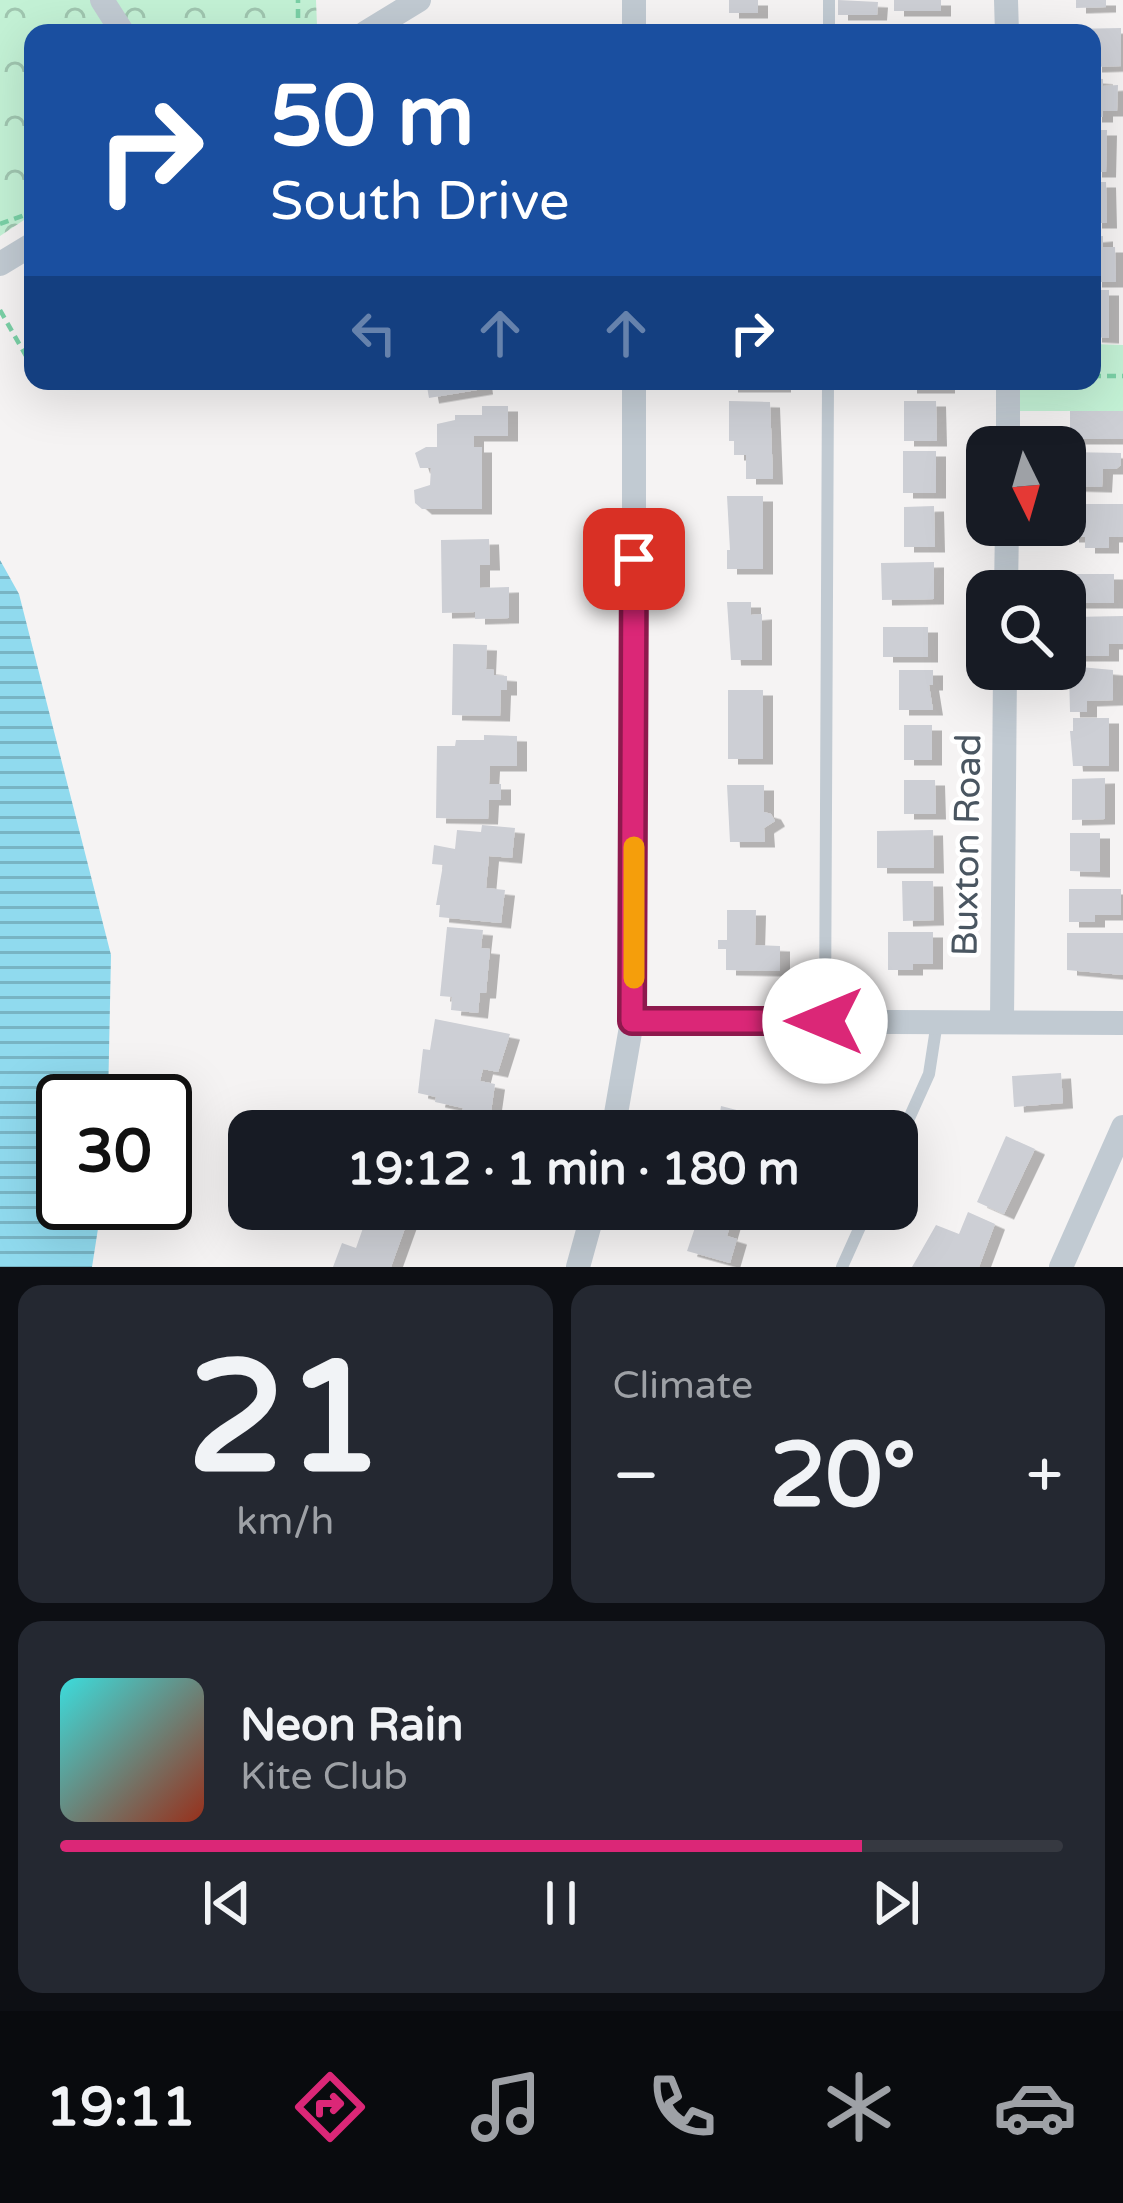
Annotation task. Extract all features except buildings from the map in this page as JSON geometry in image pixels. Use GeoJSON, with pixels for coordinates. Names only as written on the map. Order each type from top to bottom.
{"type":"FeatureCollection","features":[{"type":"Feature","properties":{"kind":"street"},"geometry":{"type":"LineString","coordinates":[[380,24],[419,0]]}},
{"type":"Feature","properties":{"kind":"street"},"geometry":{"type":"LineString","coordinates":[[617,1110],[632,1021],[634,390]]}},
{"type":"Feature","properties":{"kind":"street"},"geometry":{"type":"LineString","coordinates":[[1007,426],[1008,390]]}},
{"type":"Feature","properties":{"kind":"street","name":"Buxton Road"},"geometry":{"type":"LineString","coordinates":[[1002,1021],[1005,690]]}},
{"type":"Feature","properties":{"kind":"street"},"geometry":{"type":"LineString","coordinates":[[632,1021],[1123,1023]]}},
{"type":"Feature","properties":{"kind":"street"},"geometry":{"type":"LineString","coordinates":[[1061,1267],[1123,1127]]}},
{"type":"Feature","properties":{"kind":"street"},"geometry":{"type":"LineString","coordinates":[[578,1267],[588,1230]]}},
{"type":"Feature","properties":{"kind":"lane"},"geometry":{"type":"LineString","coordinates":[[825,1021],[828,390]]}},
{"type":"Feature","properties":{"kind":"lane"},"geometry":{"type":"LineString","coordinates":[[913,1110],[929,1074],[938,1021]]}},
{"type":"Feature","properties":{"kind":"lane"},"geometry":{"type":"LineString","coordinates":[[842,1267],[859,1230]]}},
{"type":"Feature","properties":{"kind":"path"},"geometry":{"type":"LineString","coordinates":[[0,310],[24,352]]}},
{"type":"Feature","properties":{"kind":"green space"},"geometry":{"type":"Polygon","coordinates":[[[0,0],[316,0],[317,24],[24,24],[24,220],[0,236],[0,0]]]}},
{"type":"Feature","properties":{"kind":"green space"},"geometry":{"type":"Polygon","coordinates":[[[1101,344],[1123,345],[1123,411],[1008,411],[1008,390],[1101,390],[1101,344]]]}},
{"type":"Feature","properties":{"kind":"water"},"geometry":{"type":"Polygon","coordinates":[[[0,560],[19,594],[111,955],[109,1074],[36,1074],[36,1230],[98,1230],[92,1267],[0,1267],[0,560]]]}},
{"type":"Feature","properties":{"kind":"slow traffic"},"geometry":{"type":"LineString","coordinates":[[634,847],[634,978]]}},
{"type":"Feature","properties":{"kind":"route"},"geometry":{"type":"LineString","coordinates":[[634,559],[632,1021],[825,1021]]}}]}
